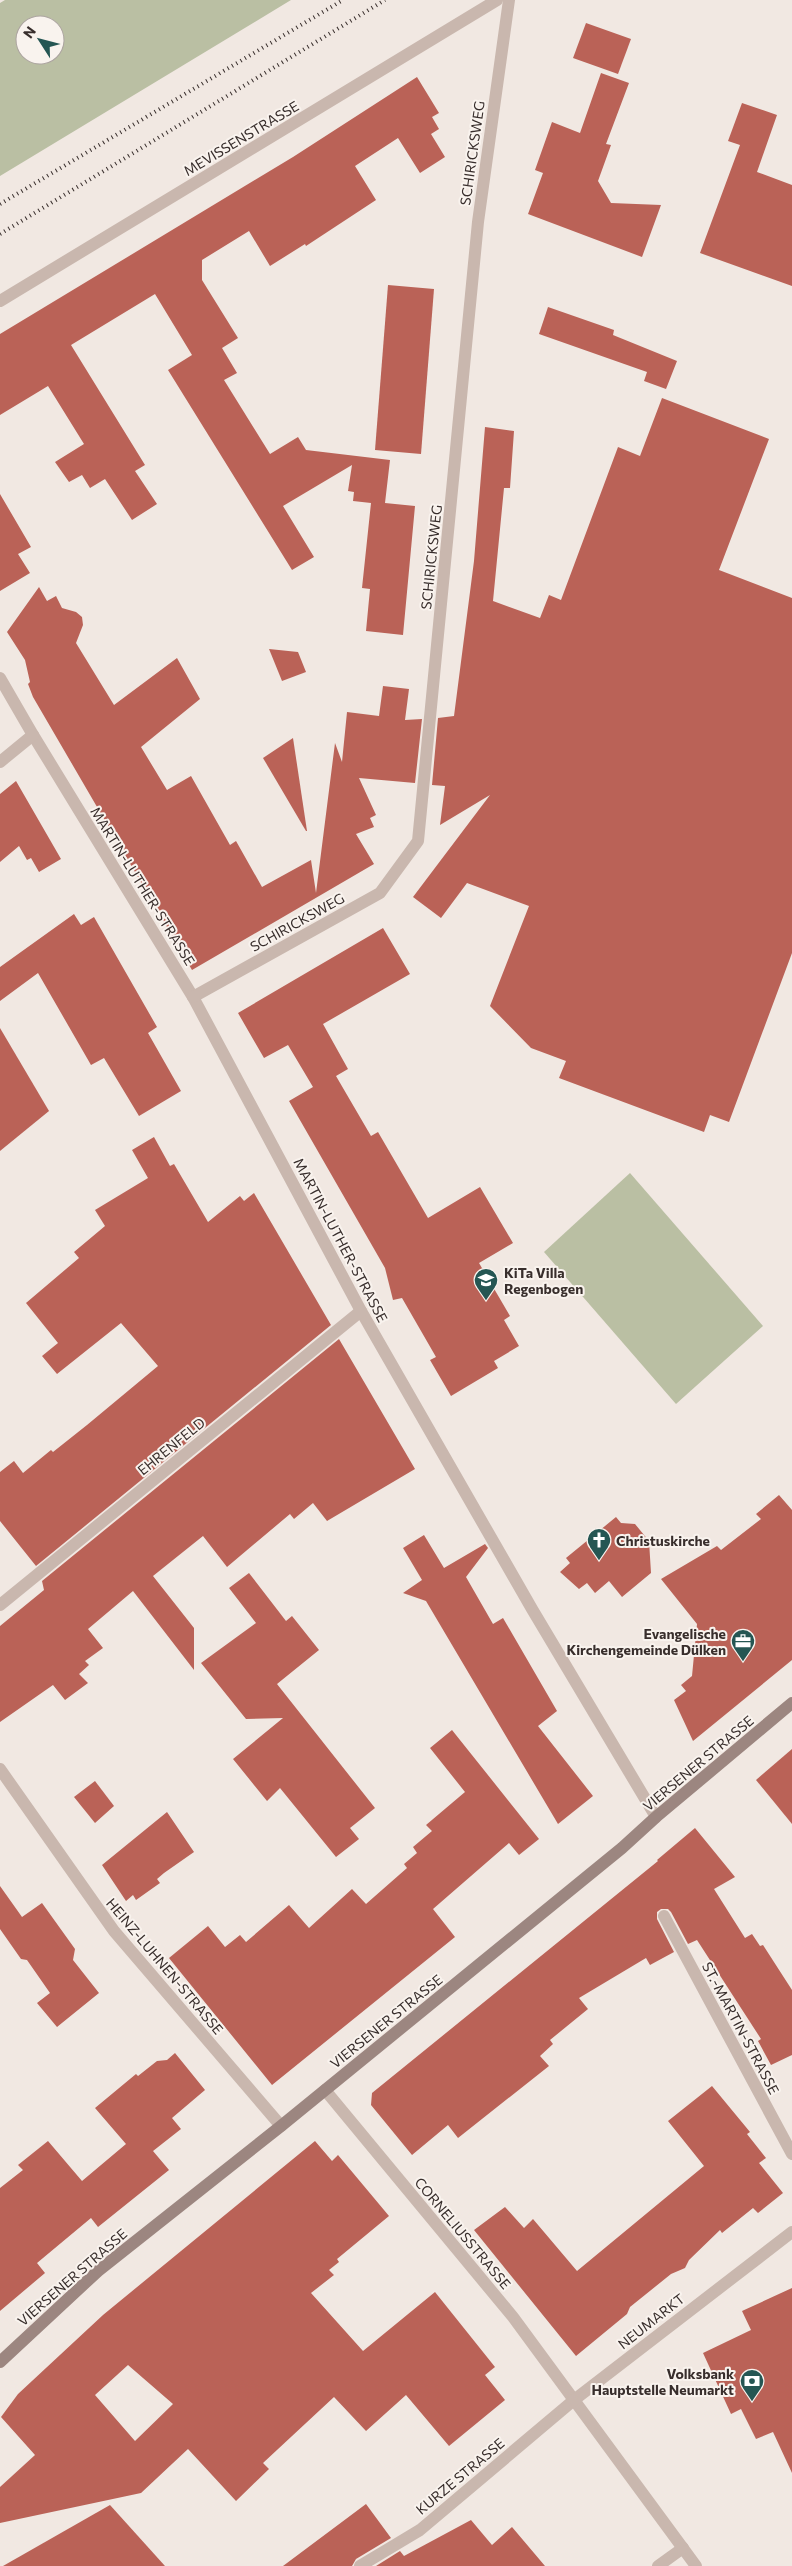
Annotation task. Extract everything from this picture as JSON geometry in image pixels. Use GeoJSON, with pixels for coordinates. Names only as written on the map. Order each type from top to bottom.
{"type":"FeatureCollection","features":[{"type":"Feature","properties":{"kind":"main road","name":"VIERSENER STRASSE"},"geometry":{"type":"LineString","coordinates":[[0,2362],[98,2271],[281,2126],[622,1848],[656,1817],[792,1703]]}},
{"type":"Feature","properties":{"kind":"street","name":"MEVISSENSTRASSE"},"geometry":{"type":"LineString","coordinates":[[0,301],[497,0]]}},
{"type":"Feature","properties":{"kind":"street","name":"SCHIRICKSWEG"},"geometry":{"type":"LineString","coordinates":[[193,997],[380,893],[418,841],[478,222],[509,0]]}},
{"type":"Feature","properties":{"kind":"street","name":"MARTIN-LUTHER-STRASSE"},"geometry":{"type":"LineString","coordinates":[[0,678],[32,736],[193,997],[361,1311],[532,1609],[656,1817]]}},
{"type":"Feature","properties":{"kind":"street"},"geometry":{"type":"LineString","coordinates":[[0,762],[32,736]]}},
{"type":"Feature","properties":{"kind":"street","name":"EHRENFELD"},"geometry":{"type":"LineString","coordinates":[[0,1605],[361,1311]]}},
{"type":"Feature","properties":{"kind":"street","name":"HEINZ-LUHNEN-STRASSE"},"geometry":{"type":"LineString","coordinates":[[0,1770],[114,1931],[281,2126]]}},
{"type":"Feature","properties":{"kind":"street","name":"ST.-MARTIN-STRASSE"},"geometry":{"type":"LineString","coordinates":[[664,1916],[792,2154]]}},
{"type":"Feature","properties":{"kind":"street","name":"CORNELIUSSTRASSE"},"geometry":{"type":"LineString","coordinates":[[325,2090],[513,2317],[574,2400]]}},
{"type":"Feature","properties":{"kind":"street","name":"NEUMARKT"},"geometry":{"type":"LineString","coordinates":[[574,2400],[792,2232]]}},
{"type":"Feature","properties":{"kind":"street"},"geometry":{"type":"LineString","coordinates":[[574,2400],[696,2566]]}},
{"type":"Feature","properties":{"kind":"street","name":"KURZE STRASSE"},"geometry":{"type":"LineString","coordinates":[[360,2566],[420,2530],[574,2400]]}},
{"type":"Feature","properties":{"kind":"street"},"geometry":{"type":"LineString","coordinates":[[658,2566],[683,2548]]}},
{"type":"Feature","properties":{"kind":"green space"},"geometry":{"type":"Polygon","coordinates":[[[5,0],[291,0],[0,176],[0,3],[5,0]]]}},
{"type":"Feature","properties":{"kind":"green space"},"geometry":{"type":"Polygon","coordinates":[[[630,1173],[763,1326],[676,1404],[544,1252],[630,1173]]]}},
{"type":"Feature","properties":{"kind":"building"},"geometry":{"type":"Polygon","coordinates":[[[586,23],[631,39],[618,74],[573,58],[586,23]]]}},
{"type":"Feature","properties":{"kind":"building"},"geometry":{"type":"Polygon","coordinates":[[[601,73],[629,83],[606,144],[611,145],[598,181],[611,203],[661,205],[642,257],[528,214],[543,173],[535,170],[552,122],[580,133],[601,73]]]}},
{"type":"Feature","properties":{"kind":"building"},"geometry":{"type":"Polygon","coordinates":[[[417,77],[439,113],[432,117],[439,129],[431,134],[445,157],[420,173],[398,138],[355,166],[376,200],[306,246],[305,244],[270,266],[249,231],[202,260],[202,280],[238,338],[222,348],[237,373],[224,380],[270,454],[298,437],[306,450],[390,460],[385,503],[415,506],[403,635],[366,631],[370,589],[362,588],[371,503],[353,501],[354,492],[348,491],[352,465],[283,506],[314,557],[292,570],[168,370],[192,355],[155,294],[71,345],[145,465],[135,471],[157,504],[132,520],[105,479],[90,488],[82,475],[69,482],[55,462],[84,444],[48,386],[0,415],[0,334],[293,157],[417,77]]]}},
{"type":"Feature","properties":{"kind":"building"},"geometry":{"type":"Polygon","coordinates":[[[742,103],[777,115],[757,172],[792,185],[792,286],[700,253],[740,145],[728,141],[742,103]]]}},
{"type":"Feature","properties":{"kind":"building"},"geometry":{"type":"Polygon","coordinates":[[[388,285],[434,289],[421,454],[375,450],[388,285]]]}},
{"type":"Feature","properties":{"kind":"building"},"geometry":{"type":"Polygon","coordinates":[[[548,307],[614,330],[613,335],[677,361],[666,389],[644,381],[647,372],[539,334],[548,307]]]}},
{"type":"Feature","properties":{"kind":"building"},"geometry":{"type":"Polygon","coordinates":[[[662,398],[769,439],[719,570],[792,598],[792,953],[729,1122],[710,1115],[704,1132],[559,1078],[566,1061],[531,1048],[490,1006],[529,906],[467,883],[441,918],[413,897],[490,795],[440,825],[445,786],[432,785],[438,718],[454,716],[474,561],[485,427],[514,431],[510,488],[504,488],[493,601],[540,618],[549,595],[561,600],[618,447],[640,456],[662,398]]]}},
{"type":"Feature","properties":{"kind":"building"},"geometry":{"type":"Polygon","coordinates":[[[0,494],[31,547],[18,554],[30,573],[0,591],[0,494]]]}},
{"type":"Feature","properties":{"kind":"building"},"geometry":{"type":"Polygon","coordinates":[[[39,587],[47,601],[56,596],[62,608],[76,612],[82,617],[83,625],[76,643],[114,705],[177,658],[200,699],[141,747],[167,790],[191,776],[230,845],[236,841],[262,887],[311,860],[316,893],[335,743],[342,762],[347,712],[379,716],[383,686],[409,689],[405,720],[422,719],[415,783],[359,778],[376,815],[370,818],[374,827],[356,834],[374,864],[192,970],[33,697],[28,684],[30,682],[25,660],[7,632],[39,587]]]}},
{"type":"Feature","properties":{"kind":"building"},"geometry":{"type":"Polygon","coordinates":[[[269,649],[298,652],[306,672],[282,681],[269,649]]]}},
{"type":"Feature","properties":{"kind":"building"},"geometry":{"type":"Polygon","coordinates":[[[293,738],[307,831],[263,758],[293,738]]]}},
{"type":"Feature","properties":{"kind":"building"},"geometry":{"type":"Polygon","coordinates":[[[16,781],[61,859],[39,872],[31,858],[27,860],[19,846],[0,862],[0,794],[16,781]]]}},
{"type":"Feature","properties":{"kind":"building"},"geometry":{"type":"Polygon","coordinates":[[[74,914],[81,925],[94,917],[157,1027],[148,1033],[181,1091],[139,1116],[104,1058],[91,1065],[38,973],[0,1001],[0,967],[74,914]]]}},
{"type":"Feature","properties":{"kind":"building"},"geometry":{"type":"Polygon","coordinates":[[[383,928],[410,974],[323,1024],[348,1069],[336,1076],[371,1136],[378,1132],[428,1218],[480,1187],[513,1243],[479,1263],[510,1316],[504,1320],[519,1346],[494,1361],[498,1368],[451,1396],[430,1360],[436,1357],[402,1298],[393,1300],[385,1268],[289,1101],[313,1087],[288,1045],[264,1058],[238,1013],[383,928]]]}},
{"type":"Feature","properties":{"kind":"building"},"geometry":{"type":"Polygon","coordinates":[[[0,1028],[49,1111],[0,1151],[0,1028]]]}},
{"type":"Feature","properties":{"kind":"building"},"geometry":{"type":"Polygon","coordinates":[[[154,1137],[170,1166],[174,1164],[208,1222],[240,1196],[244,1201],[254,1193],[331,1325],[36,1566],[0,1521],[0,1472],[14,1461],[23,1473],[51,1450],[53,1452],[158,1366],[121,1323],[57,1374],[42,1356],[58,1343],[26,1303],[79,1258],[74,1252],[105,1226],[95,1210],[148,1178],[132,1150],[154,1137]]]}},
{"type":"Feature","properties":{"kind":"building"},"geometry":{"type":"Polygon","coordinates":[[[339,1339],[415,1469],[327,1521],[313,1503],[294,1519],[290,1514],[227,1567],[203,1536],[153,1576],[194,1628],[194,1670],[133,1591],[88,1629],[103,1648],[85,1661],[89,1665],[79,1674],[88,1683],[65,1700],[53,1685],[0,1722],[0,1626],[44,1590],[42,1581],[339,1339]]]}},
{"type":"Feature","properties":{"kind":"building"},"geometry":{"type":"Polygon","coordinates":[[[779,1495],[792,1510],[792,1660],[693,1741],[674,1700],[686,1691],[681,1685],[692,1676],[697,1624],[661,1579],[717,1546],[721,1550],[761,1519],[756,1514],[779,1495]]]}},
{"type":"Feature","properties":{"kind":"building"},"geometry":{"type":"Polygon","coordinates":[[[616,1517],[621,1523],[635,1524],[649,1541],[651,1573],[622,1597],[609,1581],[595,1593],[587,1583],[579,1589],[560,1572],[570,1563],[566,1558],[616,1517]]]}},
{"type":"Feature","properties":{"kind":"building"},"geometry":{"type":"Polygon","coordinates":[[[424,1535],[444,1568],[485,1544],[488,1548],[466,1577],[493,1624],[503,1618],[557,1711],[538,1726],[593,1796],[558,1824],[426,1601],[403,1593],[422,1580],[403,1548],[424,1535]]]}},
{"type":"Feature","properties":{"kind":"building"},"geometry":{"type":"Polygon","coordinates":[[[249,1573],[286,1621],[292,1616],[319,1650],[277,1684],[375,1808],[350,1828],[359,1839],[336,1857],[280,1788],[267,1801],[233,1759],[283,1718],[246,1719],[201,1663],[256,1623],[229,1588],[249,1573]]]}},
{"type":"Feature","properties":{"kind":"building"},"geometry":{"type":"Polygon","coordinates":[[[452,1730],[539,1839],[519,1855],[509,1843],[433,1909],[455,1937],[272,2085],[169,1958],[208,1926],[225,1947],[240,1935],[246,1942],[289,1905],[309,1928],[352,1889],[366,1904],[407,1868],[404,1864],[417,1853],[413,1847],[432,1831],[426,1825],[465,1792],[430,1748],[452,1730]]]}},
{"type":"Feature","properties":{"kind":"building"},"geometry":{"type":"Polygon","coordinates":[[[792,1749],[792,1824],[756,1780],[792,1749]]]}},
{"type":"Feature","properties":{"kind":"building"},"geometry":{"type":"Polygon","coordinates":[[[95,1781],[114,1806],[95,1823],[74,1797],[95,1781]]]}},
{"type":"Feature","properties":{"kind":"building"},"geometry":{"type":"Polygon","coordinates":[[[167,1812],[194,1852],[157,1879],[160,1883],[136,1900],[133,1895],[126,1901],[102,1865],[167,1812]]]}},
{"type":"Feature","properties":{"kind":"building"},"geometry":{"type":"Polygon","coordinates":[[[695,1828],[735,1877],[714,1889],[745,1938],[752,1934],[760,1946],[763,1945],[792,1990],[792,2055],[771,2065],[758,2041],[761,2039],[697,1940],[688,1944],[671,1912],[668,1909],[661,1909],[657,1912],[657,1919],[674,1952],[650,1965],[646,1958],[579,1998],[588,2009],[550,2040],[553,2044],[540,2056],[549,2066],[458,2138],[448,2125],[412,2155],[371,2105],[372,2093],[658,1861],[695,1828]]]}},
{"type":"Feature","properties":{"kind":"building"},"geometry":{"type":"Polygon","coordinates":[[[0,1886],[22,1917],[42,1903],[75,1949],[73,1960],[99,1993],[57,2027],[37,2003],[50,1993],[27,1960],[21,1959],[0,1929],[0,1886]]]}},
{"type":"Feature","properties":{"kind":"building"},"geometry":{"type":"Polygon","coordinates":[[[175,2053],[205,2090],[172,2118],[181,2129],[153,2151],[169,2170],[98,2227],[91,2218],[37,2263],[45,2273],[0,2311],[0,2188],[23,2170],[18,2165],[48,2141],[82,2181],[126,2144],[95,2108],[136,2074],[138,2076],[157,2061],[167,2060],[175,2053]]]}},
{"type":"Feature","properties":{"kind":"building"},"geometry":{"type":"Polygon","coordinates":[[[712,2086],[750,2132],[747,2134],[766,2158],[759,2163],[783,2193],[758,2213],[753,2208],[722,2233],[720,2230],[689,2260],[685,2268],[671,2274],[630,2307],[627,2314],[576,2356],[474,2230],[505,2207],[524,2228],[533,2219],[577,2271],[704,2166],[668,2121],[712,2086]]]}},
{"type":"Feature","properties":{"kind":"building"},"geometry":{"type":"Polygon","coordinates":[[[315,2141],[332,2161],[338,2155],[389,2216],[337,2259],[339,2262],[329,2270],[334,2275],[311,2293],[363,2351],[435,2292],[495,2367],[485,2375],[505,2400],[449,2446],[406,2395],[366,2431],[334,2397],[263,2463],[269,2469],[236,2501],[188,2449],[141,2493],[0,2523],[0,2487],[35,2455],[1,2417],[18,2394],[103,2315],[315,2141]],[[128,2365],[95,2395],[135,2441],[173,2404],[128,2365]]]}},
{"type":"Feature","properties":{"kind":"building"},"geometry":{"type":"Polygon","coordinates":[[[792,2288],[792,2473],[773,2432],[756,2439],[741,2409],[731,2414],[703,2353],[751,2330],[742,2311],[792,2288]]]}},
{"type":"Feature","properties":{"kind":"building"},"geometry":{"type":"Polygon","coordinates":[[[366,2504],[391,2538],[356,2559],[352,2566],[283,2566],[366,2504]]]}},
{"type":"Feature","properties":{"kind":"building"},"geometry":{"type":"Polygon","coordinates":[[[110,2505],[165,2566],[3,2566],[110,2505]]]}},
{"type":"Feature","properties":{"kind":"building"},"geometry":{"type":"Polygon","coordinates":[[[471,2520],[492,2545],[512,2527],[545,2566],[376,2566],[400,2551],[404,2556],[471,2520]]]}},
{"type":"Feature","properties":{"kind":"railway"},"geometry":{"type":"LineString","coordinates":[[0,204],[343,0]]}},
{"type":"Feature","properties":{"kind":"railway"},"geometry":{"type":"LineString","coordinates":[[0,234],[385,0]]}},
{"type":"Feature","properties":{"kind":"place","name":"KiTa Villa Regenbogen"},"geometry":{"type":"Point","coordinates":[486,1301]}},
{"type":"Feature","properties":{"kind":"place","name":"Christuskirche"},"geometry":{"type":"Point","coordinates":[599,1561]}},
{"type":"Feature","properties":{"kind":"place","name":"Evangelische Kirchengemeinde Dülken"},"geometry":{"type":"Point","coordinates":[743,1662]}},
{"type":"Feature","properties":{"kind":"place","name":"Volksbank Hauptstelle Neumarkt"},"geometry":{"type":"Point","coordinates":[752,2402]}}]}
